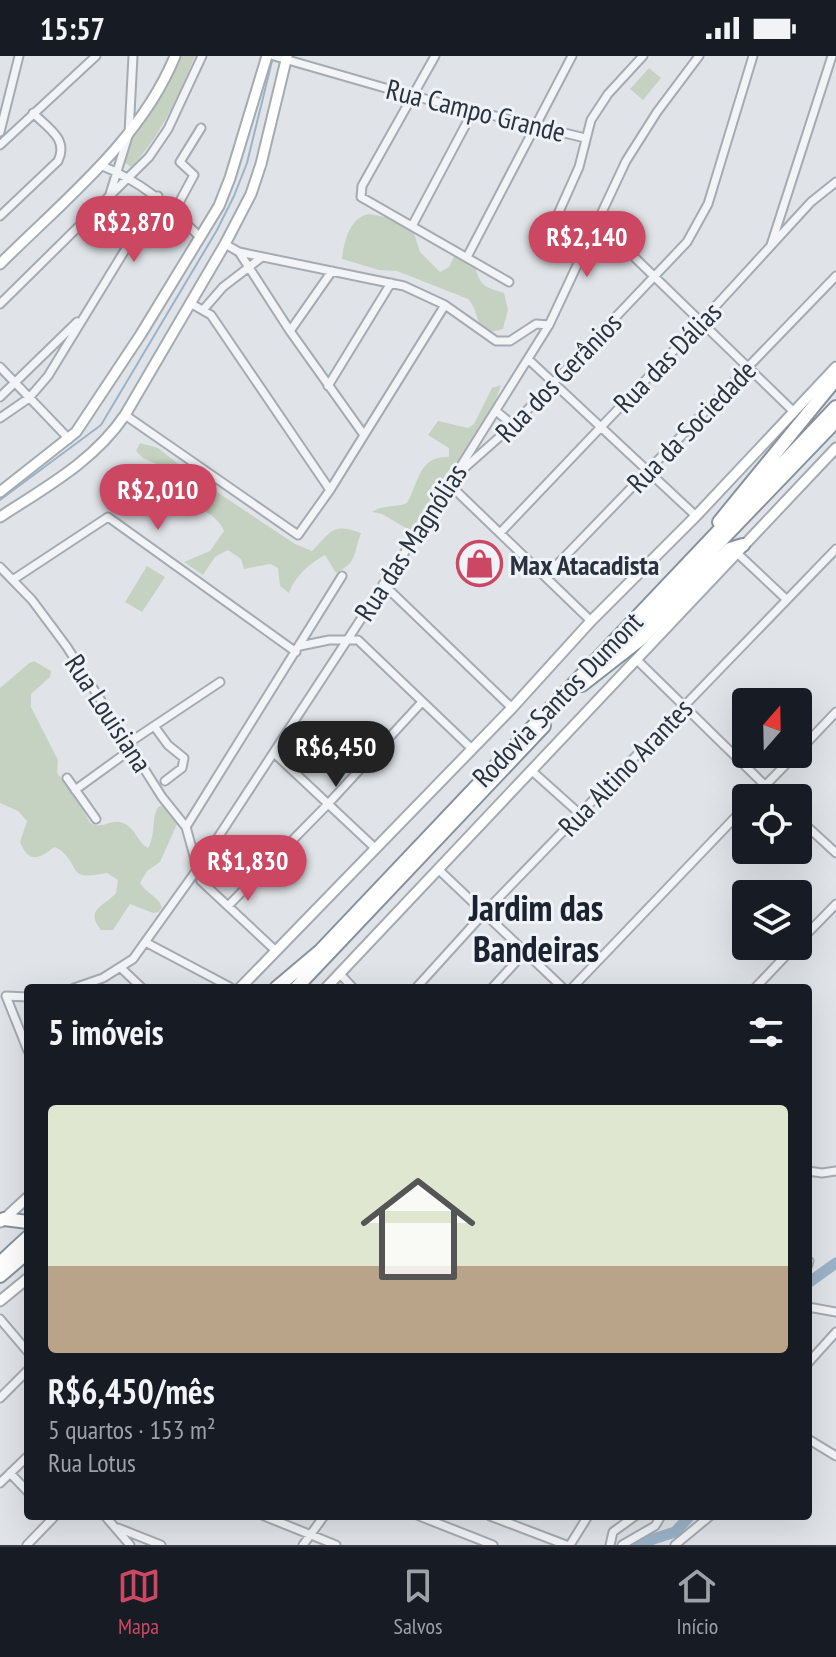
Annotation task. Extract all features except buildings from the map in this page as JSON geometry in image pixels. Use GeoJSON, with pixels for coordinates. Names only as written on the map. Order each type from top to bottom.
{"type":"FeatureCollection","features":[{"type":"Feature","properties":{"kind":"highway"},"geometry":{"type":"LineString","coordinates":[[695,555],[701,541],[836,379]]}},
{"type":"Feature","properties":{"kind":"highway","name":"Rodovia Santos Dumont"},"geometry":{"type":"LineString","coordinates":[[281,984],[321,950],[836,407]]}},
{"type":"Feature","properties":{"kind":"highway","name":"Rodovia Santos Dumont"},"geometry":{"type":"LineString","coordinates":[[300,984],[836,421]]}},
{"type":"Feature","properties":{"kind":"highway"},"geometry":{"type":"LineString","coordinates":[[582,685],[641,639],[730,549],[739,549]]}},
{"type":"Feature","properties":{"kind":"highway"},"geometry":{"type":"LineString","coordinates":[[1,1219],[24,1222]]}},
{"type":"Feature","properties":{"kind":"highway"},"geometry":{"type":"LineString","coordinates":[[0,1263],[24,1241]]}},
{"type":"Feature","properties":{"kind":"highway"},"geometry":{"type":"LineString","coordinates":[[0,1276],[24,1255]]}},
{"type":"Feature","properties":{"kind":"street"},"geometry":{"type":"LineString","coordinates":[[0,132],[19,56]]}},
{"type":"Feature","properties":{"kind":"street"},"geometry":{"type":"LineString","coordinates":[[0,145],[96,56]]}},
{"type":"Feature","properties":{"kind":"street"},"geometry":{"type":"LineString","coordinates":[[110,196],[129,133],[133,56]]}},
{"type":"Feature","properties":{"kind":"street"},"geometry":{"type":"LineString","coordinates":[[0,264],[129,133],[150,103],[175,56]]}},
{"type":"Feature","properties":{"kind":"street"},"geometry":{"type":"LineString","coordinates":[[0,304],[149,157],[168,129],[202,56]]}},
{"type":"Feature","properties":{"kind":"street"},"geometry":{"type":"LineString","coordinates":[[0,492],[69,439],[93,410],[200,237],[225,193],[267,56]]}},
{"type":"Feature","properties":{"kind":"street"},"geometry":{"type":"LineString","coordinates":[[435,56],[360,192],[364,201],[509,282]]}},
{"type":"Feature","properties":{"kind":"street"},"geometry":{"type":"LineString","coordinates":[[467,257],[572,56]]}},
{"type":"Feature","properties":{"kind":"street"},"geometry":{"type":"LineString","coordinates":[[541,252],[579,167],[585,138],[598,107],[643,56]]}},
{"type":"Feature","properties":{"kind":"street","name":"Rua das Magnólias"},"geometry":{"type":"LineString","coordinates":[[86,984],[121,968],[147,943],[163,914],[275,754],[549,325],[626,161],[699,56]]}},
{"type":"Feature","properties":{"kind":"street","name":"Rua dos Gerânios"},"geometry":{"type":"LineString","coordinates":[[451,481],[513,425],[687,242],[708,204],[753,56]]}},
{"type":"Feature","properties":{"kind":"street"},"geometry":{"type":"LineString","coordinates":[[771,247],[832,56]]}},
{"type":"Feature","properties":{"kind":"street"},"geometry":{"type":"LineString","coordinates":[[0,517],[82,463],[111,436],[125,415],[251,194],[261,164],[282,57]]}},
{"type":"Feature","properties":{"kind":"street","name":"Rua Campo Grande"},"geometry":{"type":"LineString","coordinates":[[282,57],[413,96],[585,138]]}},
{"type":"Feature","properties":{"kind":"street"},"geometry":{"type":"LineString","coordinates":[[0,82],[12,86]]}},
{"type":"Feature","properties":{"kind":"street"},"geometry":{"type":"LineString","coordinates":[[130,99],[150,103]]}},
{"type":"Feature","properties":{"kind":"street"},"geometry":{"type":"LineString","coordinates":[[412,226],[473,111]]}},
{"type":"Feature","properties":{"kind":"street"},"geometry":{"type":"LineString","coordinates":[[0,216],[58,161],[62,153],[63,144],[59,138],[33,113]]}},
{"type":"Feature","properties":{"kind":"street"},"geometry":{"type":"LineString","coordinates":[[4,119],[20,126]]}},
{"type":"Feature","properties":{"kind":"street"},"geometry":{"type":"LineString","coordinates":[[174,212],[194,175],[180,162],[201,128]]}},
{"type":"Feature","properties":{"kind":"street"},"geometry":{"type":"LineString","coordinates":[[100,165],[129,177],[158,196],[200,237]]}},
{"type":"Feature","properties":{"kind":"street","name":"Rua das Dálias"},"geometry":{"type":"LineString","coordinates":[[500,533],[811,202],[836,182]]}},
{"type":"Feature","properties":{"kind":"street"},"geometry":{"type":"LineString","coordinates":[[1,415],[29,398],[53,368],[158,196]]}},
{"type":"Feature","properties":{"kind":"street"},"geometry":{"type":"LineString","coordinates":[[597,221],[793,411]]}},
{"type":"Feature","properties":{"kind":"street"},"geometry":{"type":"LineString","coordinates":[[225,244],[239,252],[391,283],[445,305],[496,341],[510,341],[536,324],[549,325]]}},
{"type":"Feature","properties":{"kind":"street"},"geometry":{"type":"LineString","coordinates":[[239,252],[290,331],[364,435]]}},
{"type":"Feature","properties":{"kind":"street"},"geometry":{"type":"LineString","coordinates":[[203,310],[223,287],[262,257]]}},
{"type":"Feature","properties":{"kind":"street"},"geometry":{"type":"LineString","coordinates":[[290,331],[332,271]]}},
{"type":"Feature","properties":{"kind":"street","name":"Rua da Sociedade"},"geometry":{"type":"LineString","coordinates":[[546,576],[836,276]]}},
{"type":"Feature","properties":{"kind":"street"},"geometry":{"type":"LineString","coordinates":[[328,386],[391,283]]}},
{"type":"Feature","properties":{"kind":"street"},"geometry":{"type":"LineString","coordinates":[[190,303],[211,315],[330,490]]}},
{"type":"Feature","properties":{"kind":"street"},"geometry":{"type":"LineString","coordinates":[[125,415],[298,535],[330,490],[445,305]]}},
{"type":"Feature","properties":{"kind":"street"},"geometry":{"type":"LineString","coordinates":[[0,397],[84,315]]}},
{"type":"Feature","properties":{"kind":"street"},"geometry":{"type":"LineString","coordinates":[[41,357],[47,359],[53,368]]}},
{"type":"Feature","properties":{"kind":"street"},"geometry":{"type":"LineString","coordinates":[[528,359],[696,516]]}},
{"type":"Feature","properties":{"kind":"street"},"geometry":{"type":"LineString","coordinates":[[0,367],[69,439]]}},
{"type":"Feature","properties":{"kind":"street"},"geometry":{"type":"LineString","coordinates":[[238,984],[276,951],[512,708],[591,621],[696,516],[836,367]]}},
{"type":"Feature","properties":{"kind":"street"},"geometry":{"type":"LineString","coordinates":[[496,411],[500,418],[513,425]]}},
{"type":"Feature","properties":{"kind":"street"},"geometry":{"type":"LineString","coordinates":[[330,984],[836,448]]}},
{"type":"Feature","properties":{"kind":"street"},"geometry":{"type":"LineString","coordinates":[[451,481],[591,621]]}},
{"type":"Feature","properties":{"kind":"street"},"geometry":{"type":"LineString","coordinates":[[14,579],[108,517],[298,649]]}},
{"type":"Feature","properties":{"kind":"street"},"geometry":{"type":"LineString","coordinates":[[739,549],[786,599]]}},
{"type":"Feature","properties":{"kind":"street","name":"Rua Altino Arantes"},"geometry":{"type":"LineString","coordinates":[[420,984],[484,913],[836,549]]}},
{"type":"Feature","properties":{"kind":"street","name":"Rua Louisiana"},"geometry":{"type":"LineString","coordinates":[[0,567],[14,579],[67,647],[162,797],[186,827],[196,871]]}},
{"type":"Feature","properties":{"kind":"street"},"geometry":{"type":"LineString","coordinates":[[186,827],[342,576]]}},
{"type":"Feature","properties":{"kind":"street"},"geometry":{"type":"LineString","coordinates":[[383,584],[512,708]]}},
{"type":"Feature","properties":{"kind":"street"},"geometry":{"type":"LineString","coordinates":[[309,631],[329,640]]}},
{"type":"Feature","properties":{"kind":"street"},"geometry":{"type":"LineString","coordinates":[[298,649],[329,640],[358,640],[471,748]]}},
{"type":"Feature","properties":{"kind":"street"},"geometry":{"type":"LineString","coordinates":[[637,660],[763,784]]}},
{"type":"Feature","properties":{"kind":"street"},"geometry":{"type":"LineString","coordinates":[[75,790],[154,726],[220,682]]}},
{"type":"Feature","properties":{"kind":"street"},"geometry":{"type":"LineString","coordinates":[[228,906],[422,702]]}},
{"type":"Feature","properties":{"kind":"street"},"geometry":{"type":"LineString","coordinates":[[812,737],[836,712]]}},
{"type":"Feature","properties":{"kind":"street"},"geometry":{"type":"LineString","coordinates":[[154,726],[168,745],[184,758],[182,768],[165,781]]}},
{"type":"Feature","properties":{"kind":"street"},"geometry":{"type":"LineString","coordinates":[[275,754],[375,848]]}},
{"type":"Feature","properties":{"kind":"street"},"geometry":{"type":"LineString","coordinates":[[767,784],[782,768]]}},
{"type":"Feature","properties":{"kind":"street"},"geometry":{"type":"LineString","coordinates":[[532,771],[580,814]]}},
{"type":"Feature","properties":{"kind":"street"},"geometry":{"type":"LineString","coordinates":[[67,778],[96,819]]}},
{"type":"Feature","properties":{"kind":"street"},"geometry":{"type":"LineString","coordinates":[[576,984],[732,821]]}},
{"type":"Feature","properties":{"kind":"street"},"geometry":{"type":"LineString","coordinates":[[812,831],[836,853]]}},
{"type":"Feature","properties":{"kind":"street"},"geometry":{"type":"LineString","coordinates":[[438,869],[559,984]]}},
{"type":"Feature","properties":{"kind":"street"},"geometry":{"type":"LineString","coordinates":[[196,871],[201,881],[276,951]]}},
{"type":"Feature","properties":{"kind":"street"},"geometry":{"type":"LineString","coordinates":[[812,929],[836,904]]}},
{"type":"Feature","properties":{"kind":"street"},"geometry":{"type":"LineString","coordinates":[[147,943],[229,984]]}},
{"type":"Feature","properties":{"kind":"street"},"geometry":{"type":"LineString","coordinates":[[496,984],[525,952]]}},
{"type":"Feature","properties":{"kind":"street"},"geometry":{"type":"LineString","coordinates":[[759,984],[782,960]]}},
{"type":"Feature","properties":{"kind":"street"},"geometry":{"type":"LineString","coordinates":[[121,968],[138,984]]}},
{"type":"Feature","properties":{"kind":"street"},"geometry":{"type":"LineString","coordinates":[[340,974],[349,984]]}},
{"type":"Feature","properties":{"kind":"street"},"geometry":{"type":"LineString","coordinates":[[24,997],[6,996],[24,1041]]}},
{"type":"Feature","properties":{"kind":"street"},"geometry":{"type":"LineString","coordinates":[[812,1172],[836,1171]]}},
{"type":"Feature","properties":{"kind":"street"},"geometry":{"type":"LineString","coordinates":[[1,1219],[24,1200]]}},
{"type":"Feature","properties":{"kind":"street"},"geometry":{"type":"LineString","coordinates":[[0,1301],[24,1281]]}},
{"type":"Feature","properties":{"kind":"street"},"geometry":{"type":"LineString","coordinates":[[812,1308],[836,1312]]}},
{"type":"Feature","properties":{"kind":"street"},"geometry":{"type":"LineString","coordinates":[[0,1319],[24,1347]]}},
{"type":"Feature","properties":{"kind":"street"},"geometry":{"type":"LineString","coordinates":[[812,1359],[836,1332]]}},
{"type":"Feature","properties":{"kind":"street"},"geometry":{"type":"LineString","coordinates":[[0,1398],[24,1374]]}},
{"type":"Feature","properties":{"kind":"street"},"geometry":{"type":"LineString","coordinates":[[812,1441],[836,1456]]}},
{"type":"Feature","properties":{"kind":"street"},"geometry":{"type":"LineString","coordinates":[[0,1483],[24,1460]]}},
{"type":"Feature","properties":{"kind":"street"},"geometry":{"type":"LineString","coordinates":[[10,1473],[24,1488]]}},
{"type":"Feature","properties":{"kind":"street"},"geometry":{"type":"LineString","coordinates":[[27,1545],[50,1520]]}},
{"type":"Feature","properties":{"kind":"street"},"geometry":{"type":"LineString","coordinates":[[109,1520],[130,1545]]}},
{"type":"Feature","properties":{"kind":"street"},"geometry":{"type":"LineString","coordinates":[[274,1520],[336,1545]]}},
{"type":"Feature","properties":{"kind":"street"},"geometry":{"type":"LineString","coordinates":[[303,1545],[321,1520]]}},
{"type":"Feature","properties":{"kind":"street"},"geometry":{"type":"LineString","coordinates":[[429,1520],[493,1545]]}},
{"type":"Feature","properties":{"kind":"street"},"geometry":{"type":"LineString","coordinates":[[501,1520],[568,1545],[585,1520]]}},
{"type":"Feature","properties":{"kind":"street"},"geometry":{"type":"LineString","coordinates":[[610,1545],[613,1532],[630,1520]]}},
{"type":"Feature","properties":{"kind":"street"},"geometry":{"type":"LineString","coordinates":[[622,1545],[655,1526],[659,1520]]}},
{"type":"Feature","properties":{"kind":"street"},"geometry":{"type":"LineString","coordinates":[[675,1545],[705,1520]]}},
{"type":"Feature","properties":{"kind":"street"},"geometry":{"type":"LineString","coordinates":[[118,1528],[161,1545]]}},
{"type":"Feature","properties":{"kind":"green space"},"geometry":{"type":"Polygon","coordinates":[[[180,56],[195,56],[160,128],[131,167],[124,162],[134,128],[180,56]]]}},
{"type":"Feature","properties":{"kind":"green space"},"geometry":{"type":"Polygon","coordinates":[[[649,68],[661,78],[643,100],[630,89],[649,68]]]}},
{"type":"Feature","properties":{"kind":"green space"},"geometry":{"type":"Polygon","coordinates":[[[369,214],[391,218],[408,227],[414,233],[420,252],[440,272],[449,267],[454,257],[472,260],[479,279],[489,288],[504,293],[508,310],[503,329],[494,331],[483,327],[468,299],[397,271],[379,270],[342,259],[346,238],[353,225],[369,214]]]}},
{"type":"Feature","properties":{"kind":"green space"},"geometry":{"type":"Polygon","coordinates":[[[501,385],[490,416],[461,459],[448,471],[411,531],[382,514],[372,512],[407,503],[426,465],[431,460],[449,457],[449,448],[428,435],[438,421],[468,428],[474,424],[492,388],[501,385]]]}},
{"type":"Feature","properties":{"kind":"green space"},"geometry":{"type":"Polygon","coordinates":[[[140,443],[158,448],[196,478],[295,544],[312,551],[328,534],[338,529],[361,533],[351,561],[336,573],[325,555],[303,571],[289,593],[280,586],[278,568],[270,564],[244,569],[241,559],[228,550],[215,557],[203,575],[184,562],[210,551],[224,531],[213,517],[197,507],[198,496],[172,471],[143,458],[136,451],[140,443]]]}},
{"type":"Feature","properties":{"kind":"green space"},"geometry":{"type":"Polygon","coordinates":[[[147,566],[165,577],[142,612],[125,602],[147,566]]]}},
{"type":"Feature","properties":{"kind":"green space"},"geometry":{"type":"Polygon","coordinates":[[[34,661],[51,671],[50,677],[31,694],[31,707],[58,760],[57,773],[74,793],[90,823],[123,823],[148,848],[158,807],[164,805],[178,822],[160,862],[147,871],[140,883],[160,903],[162,907],[159,912],[153,913],[130,904],[113,930],[101,930],[96,923],[95,912],[116,893],[118,880],[107,873],[80,874],[66,856],[54,847],[39,856],[27,854],[20,842],[27,821],[18,811],[0,803],[0,688],[34,661]]]}},
{"type":"Feature","properties":{"kind":"waterway"},"geometry":{"type":"LineString","coordinates":[[0,500],[101,425],[234,196],[247,163],[273,57]]}},
{"type":"Feature","properties":{"kind":"waterway"},"geometry":{"type":"LineString","coordinates":[[812,1280],[836,1263]]}},
{"type":"Feature","properties":{"kind":"waterway"},"geometry":{"type":"LineString","coordinates":[[635,1545],[675,1532],[686,1520]]}},
{"type":"Feature","properties":{"kind":"place","name":"Max Atacadista"},"geometry":{"type":"Point","coordinates":[479,564]}},
{"type":"Feature","properties":{"kind":"district","name":"Jardim das Bandeiras"},"geometry":{"type":"Point","coordinates":[536,928]}}]}
